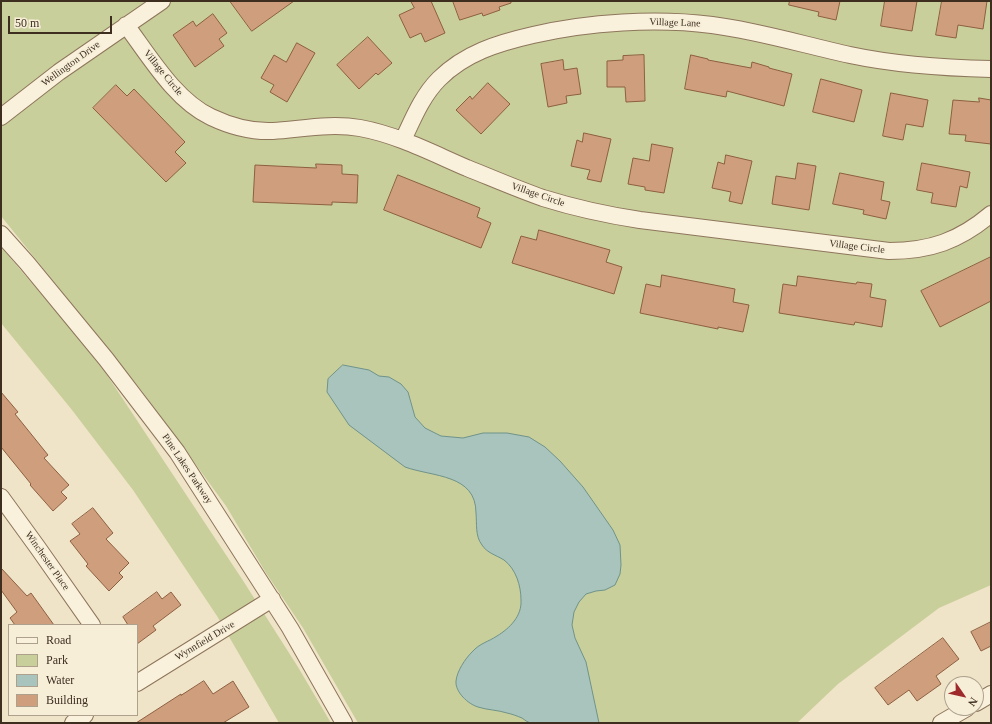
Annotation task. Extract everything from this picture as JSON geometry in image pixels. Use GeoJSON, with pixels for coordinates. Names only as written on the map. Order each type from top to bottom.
{"type":"FeatureCollection","features":[{"type":"Feature","properties":{"kind":"street","name":"Wellington Drive"},"geometry":{"type":"LineString","coordinates":[[1,117],[59,72],[162,1]]}},
{"type":"Feature","properties":{"kind":"street","name":"Village Lane"},"geometry":{"type":"LineString","coordinates":[[403,140],[432,86],[446,73],[470,56],[485,48],[549,31],[596,25],[654,22],[707,24],[766,34],[850,55],[881,61],[936,67],[991,69]]}},
{"type":"Feature","properties":{"kind":"street","name":"Village Circle"},"geometry":{"type":"LineString","coordinates":[[126,25],[180,95],[202,112],[219,120],[240,127],[266,131],[331,126],[346,126],[366,130],[403,140],[543,198],[595,212],[656,222],[889,251],[925,249],[945,243],[968,231],[991,214]]}},
{"type":"Feature","properties":{"kind":"street","name":"Pine Lakes Parkway"},"geometry":{"type":"LineString","coordinates":[[1,234],[27,263],[106,359],[177,452],[272,599],[344,723]]}},
{"type":"Feature","properties":{"kind":"street","name":"Winchester Place"},"geometry":{"type":"LineString","coordinates":[[1,497],[91,624]]}},
{"type":"Feature","properties":{"kind":"street","name":"Wynnfield Drive"},"geometry":{"type":"LineString","coordinates":[[138,682],[272,599]]}},
{"type":"Feature","properties":{"kind":"street"},"geometry":{"type":"LineString","coordinates":[[73,723],[84,716]]}},
{"type":"Feature","properties":{"kind":"street"},"geometry":{"type":"LineString","coordinates":[[941,723],[953,716]]}},
{"type":"Feature","properties":{"kind":"green space"},"geometry":{"type":"Polygon","coordinates":[[[1,1],[991,1],[991,585],[939,608],[838,684],[797,723],[358,723],[303,628],[266,573],[226,506],[142,391],[1,216],[1,1]]]}},
{"type":"Feature","properties":{"kind":"green space"},"geometry":{"type":"Polygon","coordinates":[[[1,247],[81,341],[107,375],[242,579],[298,667],[331,723],[279,723],[217,616],[133,490],[72,410],[1,323],[1,247]]]}},
{"type":"Feature","properties":{"kind":"water"},"geometry":{"type":"Polygon","coordinates":[[[343,365],[369,370],[379,376],[389,377],[401,384],[408,392],[415,417],[425,428],[441,436],[463,438],[483,433],[507,433],[529,437],[545,447],[560,461],[583,487],[613,530],[620,545],[620,574],[615,585],[605,590],[586,594],[579,602],[574,612],[572,625],[575,638],[586,662],[599,723],[531,723],[513,714],[481,708],[466,700],[460,693],[456,685],[456,681],[460,669],[467,658],[478,647],[502,633],[511,625],[520,611],[520,589],[517,578],[512,568],[504,560],[486,550],[480,541],[477,534],[474,500],[469,491],[461,484],[451,479],[405,467],[349,425],[327,392],[328,379],[343,365]]]}},
{"type":"Feature","properties":{"kind":"building"},"geometry":{"type":"Polygon","coordinates":[[[230,1],[294,1],[252,31],[230,1]]]}},
{"type":"Feature","properties":{"kind":"building"},"geometry":{"type":"Polygon","coordinates":[[[411,1],[431,1],[445,33],[425,42],[421,33],[410,38],[399,15],[414,8],[411,1]]]}},
{"type":"Feature","properties":{"kind":"building"},"geometry":{"type":"Polygon","coordinates":[[[453,1],[511,1],[511,3],[499,7],[500,10],[483,16],[482,13],[460,20],[453,1]]]}},
{"type":"Feature","properties":{"kind":"building"},"geometry":{"type":"Polygon","coordinates":[[[790,1],[840,1],[836,20],[818,16],[819,12],[789,5],[790,1]]]}},
{"type":"Feature","properties":{"kind":"building"},"geometry":{"type":"Polygon","coordinates":[[[885,1],[917,1],[912,31],[881,26],[885,1]]]}},
{"type":"Feature","properties":{"kind":"building"},"geometry":{"type":"Polygon","coordinates":[[[942,1],[987,1],[983,29],[958,25],[956,38],[936,35],[942,1]]]}},
{"type":"Feature","properties":{"kind":"building"},"geometry":{"type":"Polygon","coordinates":[[[213,14],[227,33],[219,39],[224,46],[195,67],[173,35],[193,21],[196,26],[213,14]]]}},
{"type":"Feature","properties":{"kind":"building"},"geometry":{"type":"Polygon","coordinates":[[[368,37],[392,63],[378,75],[376,73],[359,89],[337,65],[368,37]]]}},
{"type":"Feature","properties":{"kind":"building"},"geometry":{"type":"Polygon","coordinates":[[[297,43],[315,53],[287,102],[270,92],[274,85],[261,78],[274,55],[286,62],[297,43]]]}},
{"type":"Feature","properties":{"kind":"building"},"geometry":{"type":"Polygon","coordinates":[[[644,55],[645,101],[626,102],[625,87],[607,87],[607,61],[623,60],[623,56],[644,55]]]}},
{"type":"Feature","properties":{"kind":"building"},"geometry":{"type":"Polygon","coordinates":[[[691,55],[708,60],[751,68],[752,62],[792,74],[784,106],[727,91],[726,97],[685,89],[691,55]]]}},
{"type":"Feature","properties":{"kind":"building"},"geometry":{"type":"Polygon","coordinates":[[[563,60],[564,70],[577,68],[581,94],[566,96],[567,103],[548,107],[541,64],[563,60]]]}},
{"type":"Feature","properties":{"kind":"building"},"geometry":{"type":"Polygon","coordinates":[[[821,79],[862,90],[854,122],[813,112],[821,79]]]}},
{"type":"Feature","properties":{"kind":"building"},"geometry":{"type":"Polygon","coordinates":[[[488,83],[510,104],[481,134],[456,110],[470,96],[472,99],[488,83]]]}},
{"type":"Feature","properties":{"kind":"building"},"geometry":{"type":"Polygon","coordinates":[[[116,85],[127,96],[134,89],[185,142],[175,152],[186,163],[166,182],[93,108],[116,85]]]}},
{"type":"Feature","properties":{"kind":"building"},"geometry":{"type":"Polygon","coordinates":[[[891,93],[928,100],[923,127],[906,124],[903,140],[883,136],[891,93]]]}},
{"type":"Feature","properties":{"kind":"building"},"geometry":{"type":"Polygon","coordinates":[[[979,98],[991,100],[991,144],[965,141],[966,135],[949,134],[953,100],[979,102],[979,98]]]}},
{"type":"Feature","properties":{"kind":"building"},"geometry":{"type":"Polygon","coordinates":[[[584,133],[611,139],[601,182],[587,179],[590,170],[571,166],[577,140],[582,142],[584,133]]]}},
{"type":"Feature","properties":{"kind":"building"},"geometry":{"type":"Polygon","coordinates":[[[652,144],[673,148],[664,193],[645,190],[645,187],[628,184],[633,158],[649,161],[652,144]]]}},
{"type":"Feature","properties":{"kind":"building"},"geometry":{"type":"Polygon","coordinates":[[[726,155],[752,161],[742,204],[729,201],[731,192],[712,188],[718,162],[724,164],[726,155]]]}},
{"type":"Feature","properties":{"kind":"building"},"geometry":{"type":"Polygon","coordinates":[[[798,163],[816,166],[809,210],[772,204],[776,176],[795,179],[798,163]]]}},
{"type":"Feature","properties":{"kind":"building"},"geometry":{"type":"Polygon","coordinates":[[[922,163],[970,172],[967,188],[960,186],[956,207],[931,203],[933,193],[917,190],[922,163]]]}},
{"type":"Feature","properties":{"kind":"building"},"geometry":{"type":"Polygon","coordinates":[[[316,164],[342,165],[342,174],[358,175],[357,203],[332,202],[332,205],[253,202],[255,165],[316,168],[316,164]]]}},
{"type":"Feature","properties":{"kind":"building"},"geometry":{"type":"Polygon","coordinates":[[[840,173],[884,182],[881,200],[890,202],[886,219],[863,214],[864,210],[833,204],[840,173]]]}},
{"type":"Feature","properties":{"kind":"building"},"geometry":{"type":"Polygon","coordinates":[[[398,175],[480,208],[477,217],[491,223],[481,248],[384,210],[398,175]]]}},
{"type":"Feature","properties":{"kind":"building"},"geometry":{"type":"Polygon","coordinates":[[[539,230],[610,250],[606,262],[622,267],[614,294],[512,263],[521,236],[536,240],[539,230]]]}},
{"type":"Feature","properties":{"kind":"building"},"geometry":{"type":"Polygon","coordinates":[[[991,257],[991,301],[940,327],[921,291],[991,257]]]}},
{"type":"Feature","properties":{"kind":"building"},"geometry":{"type":"Polygon","coordinates":[[[662,275],[735,289],[733,302],[749,305],[743,332],[718,327],[718,329],[640,313],[646,284],[660,287],[662,275]]]}},
{"type":"Feature","properties":{"kind":"building"},"geometry":{"type":"Polygon","coordinates":[[[798,276],[856,284],[857,282],[872,284],[870,297],[886,300],[882,327],[855,322],[854,325],[779,313],[783,284],[796,286],[798,276]]]}},
{"type":"Feature","properties":{"kind":"building"},"geometry":{"type":"Polygon","coordinates":[[[1,392],[18,412],[15,414],[48,455],[44,458],[69,485],[61,492],[67,498],[53,511],[30,485],[31,484],[1,447],[1,392]]]}},
{"type":"Feature","properties":{"kind":"building"},"geometry":{"type":"Polygon","coordinates":[[[93,508],[113,533],[106,539],[129,563],[119,573],[123,577],[109,591],[86,566],[88,564],[70,541],[80,534],[72,524],[93,508]]]}},
{"type":"Feature","properties":{"kind":"building"},"geometry":{"type":"Polygon","coordinates":[[[1,568],[27,596],[31,593],[53,624],[14,624],[10,618],[17,612],[1,590],[1,568]]]}},
{"type":"Feature","properties":{"kind":"building"},"geometry":{"type":"Polygon","coordinates":[[[157,592],[162,599],[171,592],[181,605],[153,626],[156,630],[138,643],[138,624],[127,624],[123,617],[157,592]]]}},
{"type":"Feature","properties":{"kind":"building"},"geometry":{"type":"Polygon","coordinates":[[[991,622],[991,646],[981,651],[971,632],[991,622]]]}},
{"type":"Feature","properties":{"kind":"building"},"geometry":{"type":"Polygon","coordinates":[[[943,638],[959,659],[936,676],[941,684],[917,701],[909,690],[888,705],[875,688],[943,638]]]}},
{"type":"Feature","properties":{"kind":"building"},"geometry":{"type":"Polygon","coordinates":[[[204,681],[213,694],[233,681],[249,707],[223,723],[136,723],[181,694],[204,681]]]}}]}
